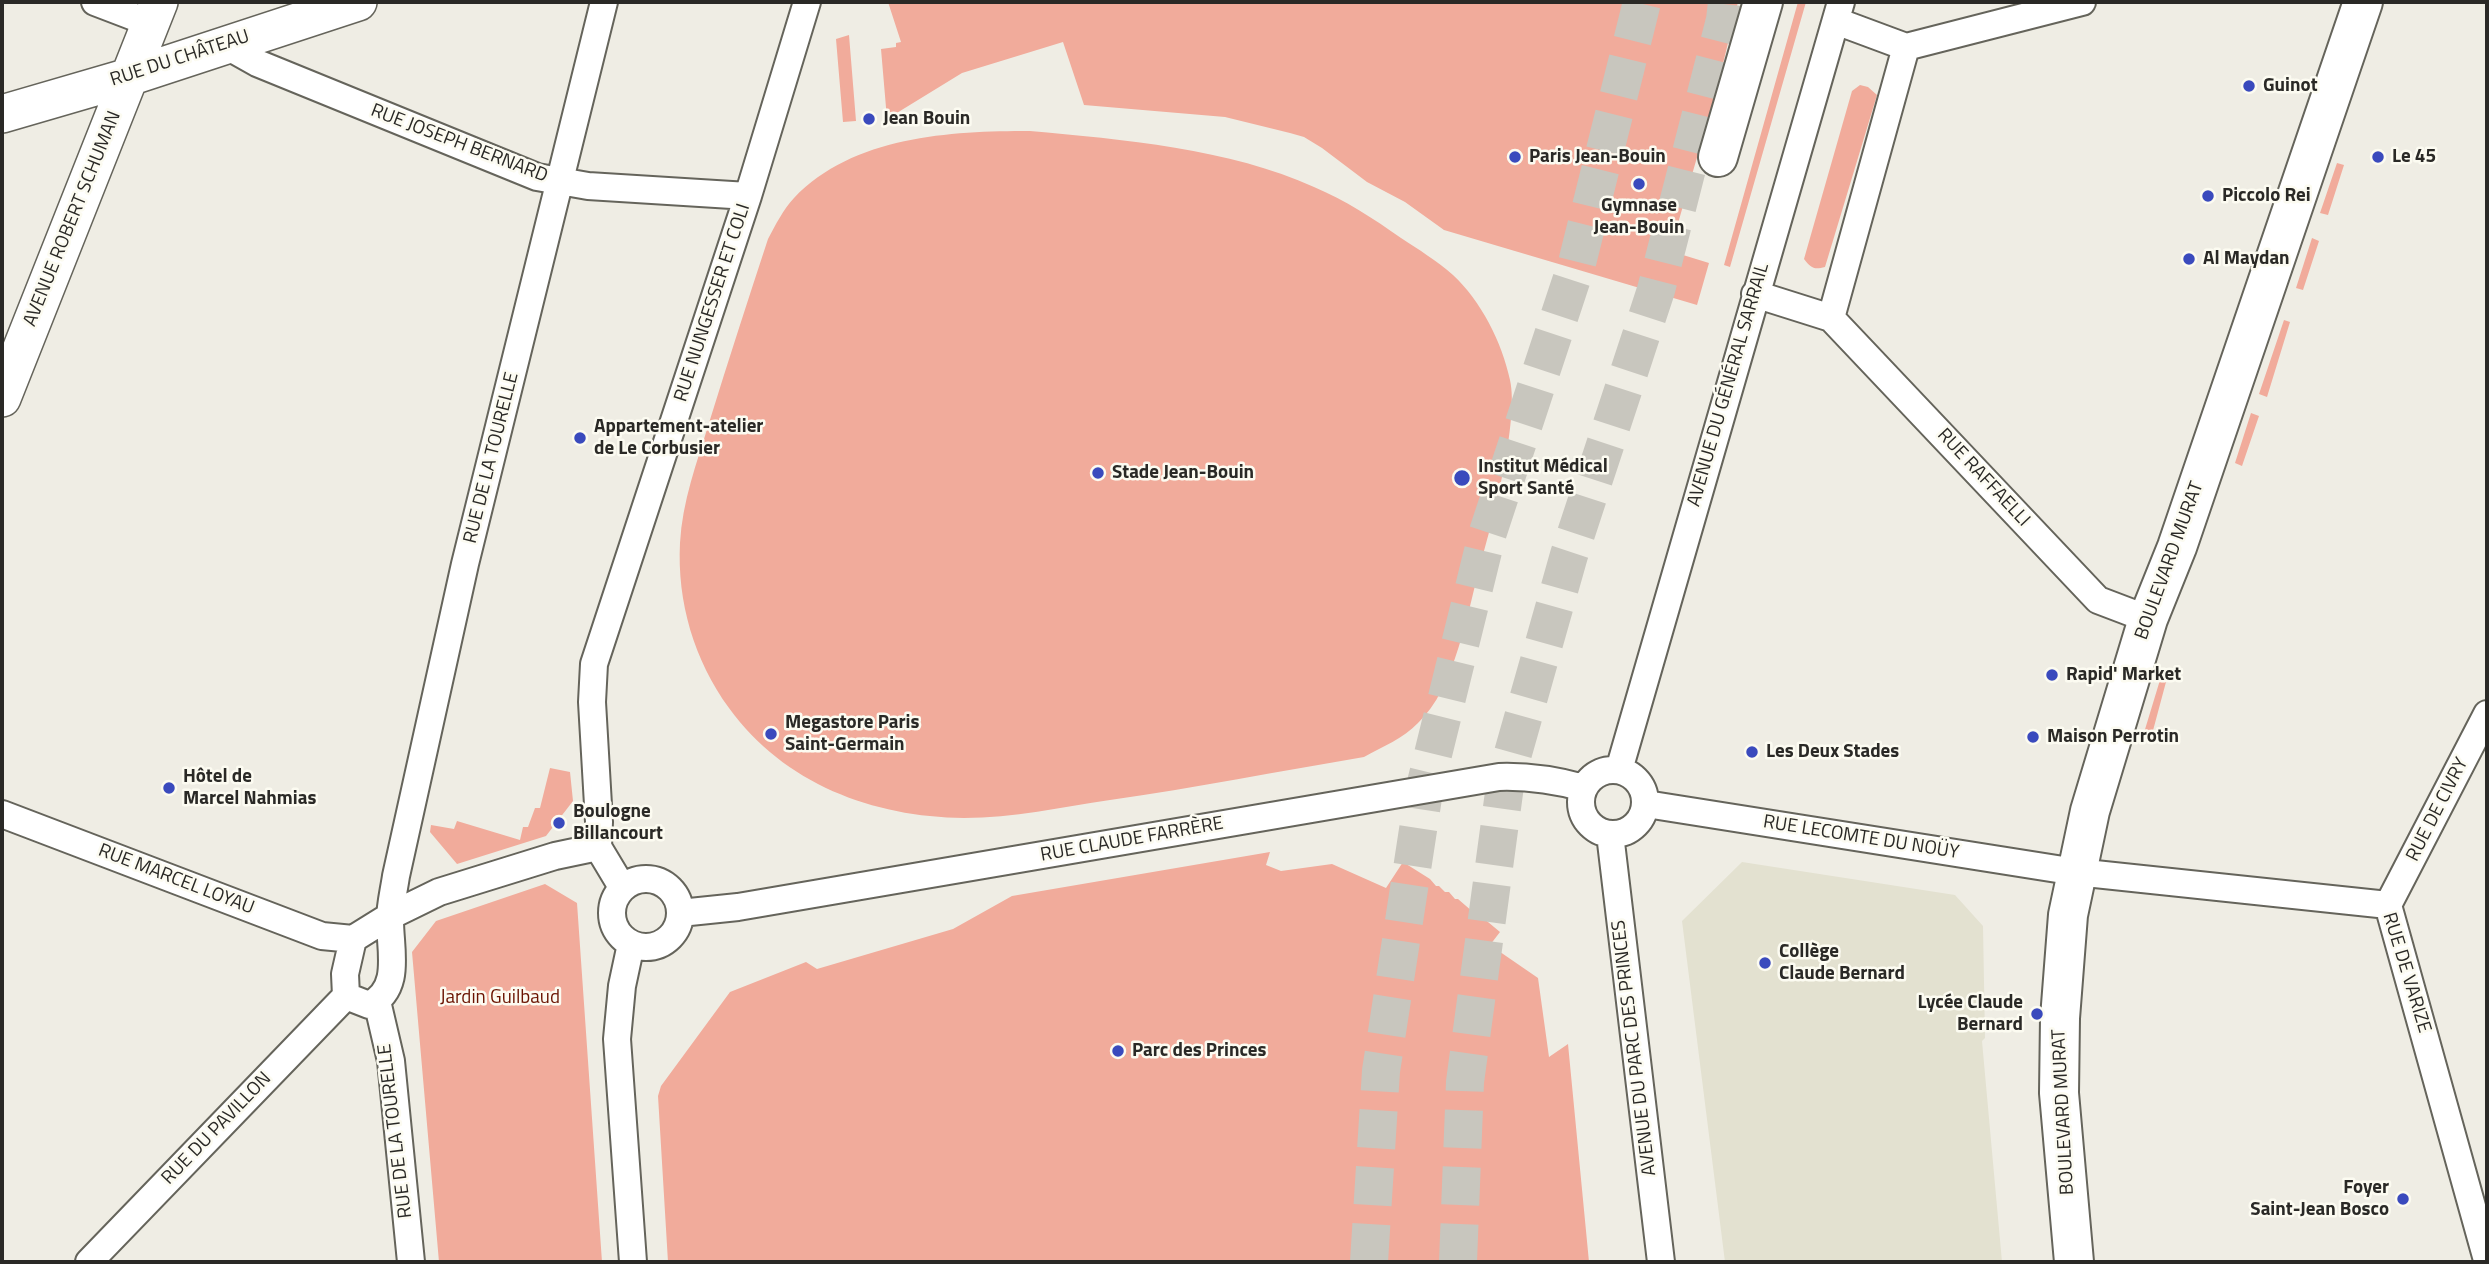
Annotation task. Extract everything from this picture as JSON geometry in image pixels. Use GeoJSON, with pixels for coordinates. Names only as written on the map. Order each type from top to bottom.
{"type":"FeatureCollection","features":[{"type":"Feature","properties":{"kind":"main road"},"geometry":{"type":"LineString","coordinates":[[1718,157],[1763,2]]}},
{"type":"Feature","properties":{"kind":"main road","name":"BOULEVARD MURAT"},"geometry":{"type":"LineString","coordinates":[[2074,1262],[2059,1093],[2060,1031],[2068,915],[2076,872],[2090,811],[2148,619],[2176,547],[2362,2]]}},
{"type":"Feature","properties":{"kind":"street"},"geometry":{"type":"LineString","coordinates":[[95,2],[155,13]]}},
{"type":"Feature","properties":{"kind":"street","name":"RUE DU CHÂTEAU"},"geometry":{"type":"LineString","coordinates":[[2,114],[129,77],[358,2]]}},
{"type":"Feature","properties":{"kind":"street","name":"RUE DE LA TOURELLE"},"geometry":{"type":"LineString","coordinates":[[411,1262],[391,1061],[377,1001],[386,993],[391,978],[390,916],[396,876],[466,564],[604,2]]}},
{"type":"Feature","properties":{"kind":"street","name":"RUE NUNGESSER ET COLI"},"geometry":{"type":"LineString","coordinates":[[598,847],[592,702],[594,664],[748,196],[807,2]]}},
{"type":"Feature","properties":{"kind":"street"},"geometry":{"type":"LineString","coordinates":[[1839,12],[1906,47],[2082,2]]}},
{"type":"Feature","properties":{"kind":"street","name":"AVENUE DU GÉNÉRAL SARRAIL"},"geometry":{"type":"LineString","coordinates":[[1619,770],[1839,12]]}},
{"type":"Feature","properties":{"kind":"street","name":"AVENUE ROBERT SCHUMAN"},"geometry":{"type":"LineString","coordinates":[[2,398],[155,13]]}},
{"type":"Feature","properties":{"kind":"street","name":"RUE JOSEPH BERNARD"},"geometry":{"type":"LineString","coordinates":[[225,45],[257,63],[537,177],[587,186],[748,196]]}},
{"type":"Feature","properties":{"kind":"street"},"geometry":{"type":"LineString","coordinates":[[1755,294],[1831,318],[1906,47]]}},
{"type":"Feature","properties":{"kind":"street","name":"RUE RAFFAELLI"},"geometry":{"type":"LineString","coordinates":[[1831,318],[2098,600],[2148,619]]}},
{"type":"Feature","properties":{"kind":"street","name":"RUE DE CIVRY"},"geometry":{"type":"LineString","coordinates":[[2388,905],[2487,714]]}},
{"type":"Feature","properties":{"kind":"street"},"geometry":{"type":"LineString","coordinates":[[1619,770],[1636,778],[1645,794],[1646,804],[1638,822],[1621,833],[1610,834],[1600,831],[1585,818],[1581,808],[1584,788],[1588,781],[1602,771],[1619,770]]}},
{"type":"Feature","properties":{"kind":"street","name":"RUE CLAUDE FARRÈRE"},"geometry":{"type":"LineString","coordinates":[[680,913],[738,907],[1499,777],[1552,779],[1584,788]]}},
{"type":"Feature","properties":{"kind":"street","name":"RUE LECOMTE DU NOÜY"},"geometry":{"type":"LineString","coordinates":[[1646,804],[2076,872]]}},
{"type":"Feature","properties":{"kind":"street","name":"RUE MARCEL LOYAU"},"geometry":{"type":"LineString","coordinates":[[2,814],[322,936],[353,939]]}},
{"type":"Feature","properties":{"kind":"street","name":"AVENUE DU PARC DES PRINCES"},"geometry":{"type":"LineString","coordinates":[[1610,834],[1661,1262]]}},
{"type":"Feature","properties":{"kind":"street"},"geometry":{"type":"LineString","coordinates":[[377,1001],[369,1005],[346,996],[345,974],[353,939],[390,916],[439,892],[555,856],[598,847],[622,887]]}},
{"type":"Feature","properties":{"kind":"street","name":"RUE DE VARIZE"},"geometry":{"type":"LineString","coordinates":[[2076,872],[2388,905],[2487,1260]]}},
{"type":"Feature","properties":{"kind":"street"},"geometry":{"type":"LineString","coordinates":[[643,878],[665,884],[674,892],[680,913],[673,935],[664,942],[642,947],[622,938],[615,929],[612,906],[622,887],[643,878]]}},
{"type":"Feature","properties":{"kind":"street"},"geometry":{"type":"LineString","coordinates":[[631,944],[622,986],[617,1039],[633,1262]]}},
{"type":"Feature","properties":{"kind":"street","name":"RUE DU PAVILLON"},"geometry":{"type":"LineString","coordinates":[[89,1262],[346,996]]}},
{"type":"Feature","properties":{"kind":"shaded area"},"geometry":{"type":"Polygon","coordinates":[[[1742,862],[1955,895],[1983,926],[1985,1038],[1982,1041],[2002,1262],[1725,1262],[1682,921],[1742,862]]]}},
{"type":"Feature","properties":{"kind":"green space","name":"Paris Jean-Bouin"},"geometry":{"type":"Polygon","coordinates":[[[888,2],[1738,2],[1717,88],[1670,251],[1709,263],[1697,305],[1444,230],[1405,202],[1367,182],[1304,137],[1225,117],[1084,105],[1063,42],[962,73],[887,119],[881,49],[896,47],[896,43],[901,42],[888,2]]]}},
{"type":"Feature","properties":{"kind":"green space"},"geometry":{"type":"Polygon","coordinates":[[[1798,2],[1806,2],[1730,267],[1724,265],[1798,2]]]}},
{"type":"Feature","properties":{"kind":"green space"},"geometry":{"type":"Polygon","coordinates":[[[849,35],[856,121],[843,122],[836,39],[849,35]]]}},
{"type":"Feature","properties":{"kind":"green space"},"geometry":{"type":"Polygon","coordinates":[[[1860,85],[1868,87],[1877,95],[1825,267],[1815,268],[1804,259],[1852,91],[1860,85]]]}},
{"type":"Feature","properties":{"kind":"green space","name":"Stade Jean-Bouin"},"geometry":{"type":"Polygon","coordinates":[[[1030,131],[1138,142],[1212,155],[1282,174],[1326,192],[1370,217],[1453,275],[1473,297],[1489,323],[1502,351],[1512,398],[1503,471],[1492,522],[1451,670],[1431,708],[1400,738],[1364,757],[1174,790],[1001,816],[930,816],[864,803],[804,776],[776,757],[751,735],[717,690],[697,650],[685,608],[681,587],[681,528],[700,452],[768,239],[794,198],[818,177],[845,161],[904,141],[968,133],[1030,131]]]}},
{"type":"Feature","properties":{"kind":"green space"},"geometry":{"type":"Polygon","coordinates":[[[2337,163],[2344,165],[2328,215],[2320,213],[2337,163]]]}},
{"type":"Feature","properties":{"kind":"green space"},"geometry":{"type":"Polygon","coordinates":[[[2312,238],[2319,241],[2303,290],[2296,288],[2312,238]]]}},
{"type":"Feature","properties":{"kind":"green space"},"geometry":{"type":"Polygon","coordinates":[[[2284,320],[2290,322],[2267,397],[2259,394],[2284,320]]]}},
{"type":"Feature","properties":{"kind":"green space"},"geometry":{"type":"Polygon","coordinates":[[[2251,413],[2259,416],[2242,466],[2235,463],[2251,413]]]}},
{"type":"Feature","properties":{"kind":"green space"},"geometry":{"type":"Polygon","coordinates":[[[2160,680],[2166,682],[2151,738],[2143,736],[2160,680]]]}},
{"type":"Feature","properties":{"kind":"green space"},"geometry":{"type":"Polygon","coordinates":[[[550,768],[570,772],[573,801],[546,836],[457,864],[430,832],[431,825],[454,829],[457,821],[520,840],[523,827],[528,827],[535,808],[540,808],[550,768]]]}},
{"type":"Feature","properties":{"kind":"green space","name":"Parc des Princes"},"geometry":{"type":"Polygon","coordinates":[[[1270,852],[1266,865],[1281,871],[1332,864],[1386,888],[1403,862],[1445,892],[1449,892],[1500,932],[1490,945],[1538,978],[1549,1057],[1568,1044],[1589,1262],[668,1262],[658,1096],[661,1086],[730,992],[806,962],[817,969],[953,929],[1012,896],[1270,852]]]}},
{"type":"Feature","properties":{"kind":"green space","name":"Jardin Guilbaud"},"geometry":{"type":"Polygon","coordinates":[[[545,884],[577,903],[602,1262],[439,1262],[412,952],[436,921],[545,884]]]}},
{"type":"Feature","properties":{"kind":"tunnel"},"geometry":{"type":"LineString","coordinates":[[1369,1262],[1381,1071],[1424,791],[1487,535],[1577,263],[1642,2]]}},
{"type":"Feature","properties":{"kind":"tunnel"},"geometry":{"type":"LineString","coordinates":[[1458,1262],[1465,1082],[1506,778],[1569,555],[1656,290],[1725,20],[1727,2]]}},
{"type":"Feature","properties":{"kind":"place","name":"Guinot"},"geometry":{"type":"Point","coordinates":[2249,86]}},
{"type":"Feature","properties":{"kind":"place","name":"Jean Bouin"},"geometry":{"type":"Point","coordinates":[869,119]}},
{"type":"Feature","properties":{"kind":"place","name":"Paris Jean-Bouin"},"geometry":{"type":"Point","coordinates":[1515,157]}},
{"type":"Feature","properties":{"kind":"place","name":"Le 45"},"geometry":{"type":"Point","coordinates":[2378,157]}},
{"type":"Feature","properties":{"kind":"place","name":"Gymnase Jean-Bouin"},"geometry":{"type":"Point","coordinates":[1639,184]}},
{"type":"Feature","properties":{"kind":"place","name":"Piccolo Rei"},"geometry":{"type":"Point","coordinates":[2208,196]}},
{"type":"Feature","properties":{"kind":"place","name":"Al Maydan"},"geometry":{"type":"Point","coordinates":[2189,259]}},
{"type":"Feature","properties":{"kind":"place","name":"Appartement-atelier de Le Corbusier"},"geometry":{"type":"Point","coordinates":[580,438]}},
{"type":"Feature","properties":{"kind":"place","name":"Stade Jean-Bouin"},"geometry":{"type":"Point","coordinates":[1098,473]}},
{"type":"Feature","properties":{"kind":"place","name":"Institut Médical Sport Santé"},"geometry":{"type":"Point","coordinates":[1462,478]}},
{"type":"Feature","properties":{"kind":"place","name":"Rapid' Market"},"geometry":{"type":"Point","coordinates":[2052,675]}},
{"type":"Feature","properties":{"kind":"place","name":"Megastore Paris Saint-Germain"},"geometry":{"type":"Point","coordinates":[771,734]}},
{"type":"Feature","properties":{"kind":"place","name":"Maison Perrotin"},"geometry":{"type":"Point","coordinates":[2033,737]}},
{"type":"Feature","properties":{"kind":"place","name":"Les Deux Stades"},"geometry":{"type":"Point","coordinates":[1752,752]}},
{"type":"Feature","properties":{"kind":"place","name":"Hôtel de Marcel Nahmias"},"geometry":{"type":"Point","coordinates":[169,788]}},
{"type":"Feature","properties":{"kind":"place","name":"Boulogne Billancourt"},"geometry":{"type":"Point","coordinates":[559,823]}},
{"type":"Feature","properties":{"kind":"place","name":"Collège Claude Bernard"},"geometry":{"type":"Point","coordinates":[1765,963]}},
{"type":"Feature","properties":{"kind":"place","name":"Lycée Claude Bernard"},"geometry":{"type":"Point","coordinates":[2037,1014]}},
{"type":"Feature","properties":{"kind":"place","name":"Parc des Princes"},"geometry":{"type":"Point","coordinates":[1118,1051]}},
{"type":"Feature","properties":{"kind":"place","name":"Foyer Saint-Jean Bosco"},"geometry":{"type":"Point","coordinates":[2403,1199]}}]}
